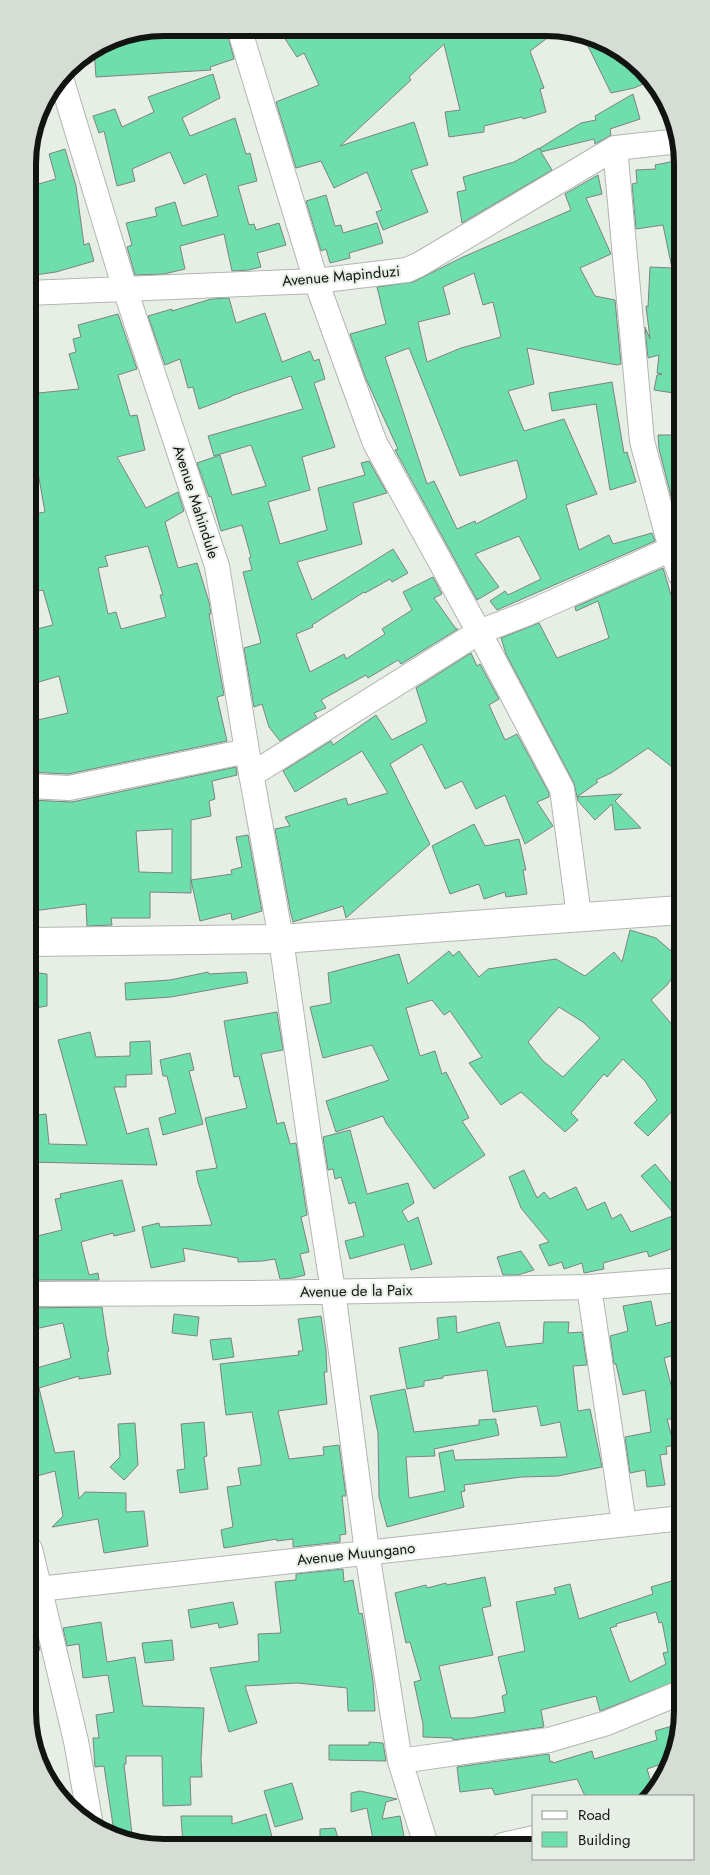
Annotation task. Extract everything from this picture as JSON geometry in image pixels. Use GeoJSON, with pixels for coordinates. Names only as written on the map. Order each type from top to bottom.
{"type":"FeatureCollection","features":[{"type":"Feature","properties":{"kind":"main road"},"geometry":{"type":"LineString","coordinates":[[36,942],[281,939],[674,910]]}},
{"type":"Feature","properties":{"kind":"street"},"geometry":{"type":"LineString","coordinates":[[241,36],[316,281],[375,443],[479,632],[562,790],[580,916]]}},
{"type":"Feature","properties":{"kind":"street","name":"Avenue Mahindule"},"geometry":{"type":"LineString","coordinates":[[63,86],[125,289],[215,559],[281,939],[333,1291],[367,1552],[400,1761],[424,1839]]}},
{"type":"Feature","properties":{"kind":"street","name":"Avenue Mapinduzi"},"geometry":{"type":"LineString","coordinates":[[37,293],[316,281],[407,270],[615,148],[672,143]]}},
{"type":"Feature","properties":{"kind":"street"},"geometry":{"type":"LineString","coordinates":[[615,148],[642,442],[674,540]]}},
{"type":"Feature","properties":{"kind":"street"},"geometry":{"type":"LineString","coordinates":[[251,775],[479,632],[526,614],[674,548]]}},
{"type":"Feature","properties":{"kind":"street"},"geometry":{"type":"LineString","coordinates":[[37,786],[69,788],[247,751]]}},
{"type":"Feature","properties":{"kind":"street","name":"Avenue de la Paix"},"geometry":{"type":"LineString","coordinates":[[36,1294],[251,1294],[588,1287],[673,1281]]}},
{"type":"Feature","properties":{"kind":"street"},"geometry":{"type":"LineString","coordinates":[[588,1287],[624,1524]]}},
{"type":"Feature","properties":{"kind":"street","name":"Avenue Muungano"},"geometry":{"type":"LineString","coordinates":[[36,1590],[673,1519]]}},
{"type":"Feature","properties":{"kind":"street"},"geometry":{"type":"LineString","coordinates":[[36,1597],[76,1741],[89,1814]]}},
{"type":"Feature","properties":{"kind":"street"},"geometry":{"type":"LineString","coordinates":[[400,1761],[549,1740],[607,1723],[673,1696]]}},
{"type":"Feature","properties":{"kind":"building"},"geometry":{"type":"Polygon","coordinates":[[[228,36],[234,59],[210,67],[211,70],[96,77],[95,57],[115,46],[147,37],[228,36]]]}},
{"type":"Feature","properties":{"kind":"building"},"geometry":{"type":"Polygon","coordinates":[[[283,36],[550,36],[530,51],[544,88],[540,89],[546,112],[523,119],[522,117],[484,126],[484,132],[449,137],[445,112],[460,110],[444,44],[409,77],[411,80],[340,146],[414,122],[428,165],[411,170],[428,212],[383,230],[376,212],[382,210],[367,172],[334,188],[321,161],[296,168],[276,102],[319,85],[304,53],[297,57],[283,36]]]}},
{"type":"Feature","properties":{"kind":"building"},"geometry":{"type":"Polygon","coordinates":[[[587,43],[610,53],[624,63],[645,83],[634,88],[611,93],[587,43]]]}},
{"type":"Feature","properties":{"kind":"building"},"geometry":{"type":"Polygon","coordinates":[[[213,74],[220,98],[182,118],[190,136],[235,118],[246,154],[250,153],[257,181],[238,186],[249,225],[254,224],[256,230],[279,223],[286,245],[257,253],[261,267],[232,271],[224,234],[180,246],[185,269],[164,274],[135,275],[127,247],[132,245],[126,223],[157,216],[155,208],[175,202],[182,226],[218,216],[206,174],[184,184],[170,152],[132,169],[135,181],[117,186],[104,131],[99,133],[93,116],[115,109],[122,127],[154,112],[148,97],[213,74]]]}},
{"type":"Feature","properties":{"kind":"building"},"geometry":{"type":"Polygon","coordinates":[[[633,94],[640,119],[610,129],[611,135],[595,144],[594,139],[541,152],[552,170],[462,223],[457,192],[466,190],[463,177],[514,162],[539,148],[541,151],[540,148],[581,123],[596,120],[595,116],[633,94]]]}},
{"type":"Feature","properties":{"kind":"building"},"geometry":{"type":"Polygon","coordinates":[[[65,149],[76,186],[84,245],[89,243],[94,261],[56,272],[37,275],[37,184],[56,179],[49,154],[65,149]]]}},
{"type":"Feature","properties":{"kind":"building"},"geometry":{"type":"Polygon","coordinates":[[[674,161],[674,393],[654,390],[657,375],[662,374],[657,373],[659,355],[648,358],[645,327],[650,339],[646,306],[648,307],[650,267],[672,268],[663,225],[636,229],[632,184],[637,183],[636,170],[656,169],[655,165],[674,161]]]}},
{"type":"Feature","properties":{"kind":"building"},"geometry":{"type":"Polygon","coordinates":[[[598,175],[602,194],[586,198],[611,254],[580,268],[595,296],[615,300],[621,364],[617,365],[527,348],[534,384],[508,391],[524,431],[564,419],[597,494],[566,505],[579,550],[609,535],[613,544],[652,533],[655,541],[497,610],[490,601],[505,591],[508,595],[541,579],[519,536],[475,554],[499,587],[477,600],[395,450],[398,449],[366,379],[350,334],[386,324],[377,287],[413,282],[463,257],[571,210],[565,194],[598,175]],[[474,273],[443,287],[450,314],[418,322],[427,362],[461,348],[501,337],[493,302],[483,305],[474,273]],[[409,348],[385,357],[427,484],[434,481],[457,529],[475,521],[476,524],[527,498],[517,460],[460,476],[409,348]]]}},
{"type":"Feature","properties":{"kind":"building"},"geometry":{"type":"Polygon","coordinates":[[[326,195],[335,226],[341,225],[343,233],[377,223],[383,243],[349,253],[350,258],[330,263],[326,249],[321,251],[306,201],[326,195]]]}},
{"type":"Feature","properties":{"kind":"building"},"geometry":{"type":"Polygon","coordinates":[[[229,298],[236,323],[265,313],[282,362],[310,351],[314,361],[319,359],[325,379],[314,383],[335,447],[302,457],[310,490],[268,502],[280,544],[327,530],[318,488],[365,475],[361,463],[369,461],[387,493],[353,503],[362,544],[297,562],[312,600],[393,549],[408,573],[392,582],[390,579],[364,592],[312,625],[313,627],[296,634],[310,672],[344,654],[346,659],[385,634],[382,629],[412,610],[403,592],[433,577],[442,594],[434,598],[456,629],[458,629],[401,664],[398,660],[368,678],[366,675],[321,700],[326,708],[314,713],[317,718],[280,741],[269,727],[262,704],[254,707],[244,648],[261,643],[243,572],[252,570],[249,558],[251,557],[242,525],[221,531],[211,496],[209,497],[197,463],[220,455],[232,495],[266,486],[251,445],[214,456],[208,436],[303,409],[291,376],[199,409],[193,387],[188,388],[180,359],[165,365],[148,316],[211,299],[229,298]]]}},
{"type":"Feature","properties":{"kind":"building"},"geometry":{"type":"Polygon","coordinates":[[[118,314],[137,369],[118,375],[130,416],[137,415],[145,450],[117,457],[146,508],[178,492],[184,511],[165,522],[178,568],[197,563],[209,602],[211,614],[209,614],[224,695],[217,697],[227,741],[68,774],[37,772],[37,720],[68,713],[59,676],[37,683],[37,629],[53,625],[43,590],[37,591],[37,513],[45,512],[37,466],[37,393],[79,389],[69,354],[76,352],[73,339],[81,337],[78,325],[118,314]],[[148,546],[105,556],[108,566],[98,568],[108,614],[116,612],[121,629],[166,617],[160,595],[163,595],[148,546]]]}},
{"type":"Feature","properties":{"kind":"building"},"geometry":{"type":"Polygon","coordinates":[[[612,382],[624,453],[627,452],[636,482],[610,490],[596,404],[552,411],[549,393],[612,382]]]}},
{"type":"Feature","properties":{"kind":"building"},"geometry":{"type":"Polygon","coordinates":[[[658,435],[674,435],[674,507],[659,449],[658,435]]]}},
{"type":"Feature","properties":{"kind":"building"},"geometry":{"type":"Polygon","coordinates":[[[663,568],[671,595],[674,594],[674,768],[648,748],[611,773],[596,780],[598,782],[577,797],[574,783],[506,654],[501,638],[539,623],[557,658],[609,638],[598,601],[576,611],[575,607],[663,568]]]}},
{"type":"Feature","properties":{"kind":"building"},"geometry":{"type":"Polygon","coordinates":[[[471,653],[477,666],[480,664],[499,699],[489,705],[505,740],[517,734],[549,793],[549,797],[537,802],[553,826],[525,844],[505,795],[476,809],[462,781],[445,789],[422,744],[390,764],[430,844],[346,918],[343,906],[293,922],[275,829],[290,826],[285,817],[346,798],[348,805],[388,793],[362,751],[295,792],[283,771],[331,741],[333,745],[376,715],[392,740],[427,722],[416,688],[471,653]]]}},
{"type":"Feature","properties":{"kind":"building"},"geometry":{"type":"Polygon","coordinates":[[[236,767],[237,775],[212,781],[215,799],[209,801],[211,816],[191,820],[191,893],[150,892],[150,918],[111,918],[112,925],[87,926],[86,904],[37,911],[37,800],[72,802],[236,767]],[[172,829],[136,831],[139,872],[172,873],[172,829]]]}},
{"type":"Feature","properties":{"kind":"building"},"geometry":{"type":"Polygon","coordinates":[[[622,794],[615,801],[641,828],[615,830],[612,804],[595,820],[578,801],[577,797],[622,794]]]}},
{"type":"Feature","properties":{"kind":"building"},"geometry":{"type":"Polygon","coordinates":[[[474,824],[485,846],[519,839],[526,870],[523,870],[527,894],[506,897],[505,892],[484,899],[479,884],[450,894],[432,846],[474,824]]]}},
{"type":"Feature","properties":{"kind":"building"},"geometry":{"type":"Polygon","coordinates":[[[248,835],[262,911],[232,920],[231,913],[200,921],[191,880],[232,874],[231,870],[242,867],[236,837],[248,835]]]}},
{"type":"Feature","properties":{"kind":"building"},"geometry":{"type":"Polygon","coordinates":[[[630,930],[656,938],[673,953],[673,976],[651,1000],[673,1026],[673,1110],[648,1136],[634,1123],[657,1100],[645,1081],[623,1059],[607,1077],[604,1074],[571,1113],[578,1120],[565,1132],[521,1092],[501,1105],[469,1063],[482,1057],[450,1011],[444,1015],[432,1000],[406,1008],[420,1056],[435,1051],[442,1074],[446,1072],[469,1118],[462,1121],[485,1155],[434,1189],[386,1123],[383,1116],[336,1132],[326,1101],[389,1080],[372,1045],[323,1058],[310,1007],[331,1003],[328,973],[399,954],[408,984],[449,951],[453,956],[459,951],[479,977],[488,969],[556,959],[585,976],[614,952],[622,962],[630,930]],[[559,1007],[528,1042],[543,1061],[563,1077],[600,1038],[583,1022],[559,1007]]]}},
{"type":"Feature","properties":{"kind":"building"},"geometry":{"type":"Polygon","coordinates":[[[208,972],[209,974],[246,972],[248,983],[171,997],[126,1000],[125,983],[170,980],[208,972]]]}},
{"type":"Feature","properties":{"kind":"building"},"geometry":{"type":"Polygon","coordinates":[[[36,973],[47,974],[47,1006],[36,1008],[36,973]]]}},
{"type":"Feature","properties":{"kind":"building"},"geometry":{"type":"Polygon","coordinates":[[[277,1012],[283,1050],[261,1054],[277,1124],[284,1122],[290,1144],[296,1143],[307,1215],[301,1217],[309,1252],[300,1254],[305,1275],[280,1279],[275,1259],[238,1262],[238,1258],[183,1248],[185,1261],[151,1268],[142,1227],[159,1223],[160,1227],[212,1225],[196,1171],[217,1168],[205,1118],[247,1108],[239,1076],[234,1077],[224,1021],[277,1012]]]}},
{"type":"Feature","properties":{"kind":"building"},"geometry":{"type":"Polygon","coordinates":[[[90,1032],[96,1057],[130,1056],[130,1042],[150,1041],[152,1074],[126,1075],[126,1087],[114,1087],[127,1134],[148,1128],[157,1165],[36,1162],[36,1115],[46,1114],[49,1144],[87,1145],[58,1040],[90,1032]]]}},
{"type":"Feature","properties":{"kind":"building"},"geometry":{"type":"Polygon","coordinates":[[[190,1053],[194,1070],[189,1071],[203,1124],[163,1135],[159,1118],[176,1113],[167,1076],[163,1076],[160,1060],[190,1053]]]}},
{"type":"Feature","properties":{"kind":"building"},"geometry":{"type":"Polygon","coordinates":[[[350,1130],[367,1194],[408,1183],[414,1203],[402,1211],[408,1222],[418,1217],[432,1264],[411,1270],[404,1244],[350,1259],[345,1241],[364,1236],[355,1202],[349,1204],[341,1177],[335,1179],[333,1169],[328,1170],[323,1137],[350,1130]]]}},
{"type":"Feature","properties":{"kind":"building"},"geometry":{"type":"Polygon","coordinates":[[[655,1164],[673,1186],[673,1213],[641,1176],[655,1164]]]}},
{"type":"Feature","properties":{"kind":"building"},"geometry":{"type":"Polygon","coordinates":[[[524,1170],[537,1198],[544,1192],[550,1199],[576,1187],[587,1210],[605,1202],[612,1219],[621,1214],[631,1232],[673,1216],[673,1248],[649,1257],[647,1251],[603,1263],[604,1269],[584,1273],[582,1263],[564,1269],[562,1262],[549,1266],[539,1245],[549,1242],[521,1208],[509,1177],[524,1170]]]}},
{"type":"Feature","properties":{"kind":"building"},"geometry":{"type":"Polygon","coordinates":[[[122,1180],[135,1231],[114,1236],[113,1233],[81,1242],[89,1275],[98,1273],[99,1280],[36,1280],[36,1236],[62,1230],[55,1199],[61,1198],[60,1194],[122,1180]]]}},
{"type":"Feature","properties":{"kind":"building"},"geometry":{"type":"Polygon","coordinates":[[[521,1251],[534,1270],[518,1275],[503,1275],[497,1257],[521,1251]]]}},
{"type":"Feature","properties":{"kind":"building"},"geometry":{"type":"Polygon","coordinates":[[[651,1301],[656,1326],[673,1321],[673,1355],[664,1358],[673,1393],[673,1419],[667,1419],[673,1445],[666,1447],[667,1454],[660,1455],[665,1485],[647,1487],[645,1470],[630,1473],[625,1437],[651,1432],[645,1390],[623,1395],[616,1364],[614,1364],[610,1336],[628,1331],[623,1306],[651,1301]]]}},
{"type":"Feature","properties":{"kind":"building"},"geometry":{"type":"Polygon","coordinates":[[[102,1307],[111,1374],[79,1379],[79,1376],[39,1388],[55,1453],[74,1451],[79,1499],[85,1492],[126,1493],[126,1512],[144,1511],[148,1546],[104,1553],[98,1519],[52,1527],[63,1516],[55,1471],[36,1476],[36,1368],[71,1358],[63,1323],[36,1329],[36,1308],[102,1307]]]}},
{"type":"Feature","properties":{"kind":"building"},"geometry":{"type":"Polygon","coordinates":[[[174,1314],[199,1317],[197,1336],[172,1333],[174,1314]]]}},
{"type":"Feature","properties":{"kind":"building"},"geometry":{"type":"Polygon","coordinates":[[[321,1316],[326,1350],[327,1372],[324,1372],[327,1404],[278,1411],[289,1459],[324,1455],[323,1447],[339,1445],[346,1496],[342,1496],[346,1534],[340,1535],[340,1542],[293,1547],[293,1539],[277,1541],[277,1539],[224,1548],[221,1530],[233,1527],[227,1487],[241,1485],[238,1468],[261,1465],[261,1460],[252,1412],[226,1415],[220,1364],[299,1355],[298,1351],[303,1351],[298,1319],[321,1316]]]}},
{"type":"Feature","properties":{"kind":"building"},"geometry":{"type":"Polygon","coordinates":[[[456,1316],[457,1333],[499,1322],[506,1347],[543,1343],[544,1322],[569,1322],[568,1333],[582,1332],[587,1365],[573,1366],[578,1411],[590,1409],[602,1467],[558,1476],[521,1477],[464,1485],[465,1491],[461,1492],[464,1507],[387,1527],[379,1497],[378,1433],[370,1396],[405,1389],[414,1432],[479,1425],[479,1420],[496,1419],[499,1435],[434,1449],[435,1456],[406,1457],[409,1498],[445,1491],[439,1453],[453,1450],[455,1460],[567,1457],[560,1422],[541,1426],[537,1406],[493,1412],[487,1370],[443,1376],[443,1378],[424,1381],[424,1386],[407,1389],[399,1348],[439,1339],[437,1318],[456,1316]]]}},
{"type":"Feature","properties":{"kind":"building"},"geometry":{"type":"Polygon","coordinates":[[[231,1338],[234,1357],[213,1360],[210,1340],[231,1338]]]}},
{"type":"Feature","properties":{"kind":"building"},"geometry":{"type":"Polygon","coordinates":[[[204,1422],[207,1456],[204,1457],[208,1489],[180,1493],[177,1470],[185,1469],[181,1424],[204,1422]]]}},
{"type":"Feature","properties":{"kind":"building"},"geometry":{"type":"Polygon","coordinates":[[[135,1423],[138,1465],[124,1480],[110,1467],[120,1457],[118,1424],[135,1423]]]}},
{"type":"Feature","properties":{"kind":"building"},"geometry":{"type":"Polygon","coordinates":[[[343,1569],[344,1582],[353,1580],[359,1614],[362,1613],[373,1681],[375,1711],[348,1711],[347,1688],[297,1683],[245,1686],[257,1723],[229,1732],[210,1668],[259,1661],[258,1634],[281,1633],[275,1582],[296,1580],[296,1574],[343,1569]]]}},
{"type":"Feature","properties":{"kind":"building"},"geometry":{"type":"Polygon","coordinates":[[[485,1577],[491,1606],[482,1608],[493,1655],[439,1666],[451,1718],[472,1718],[505,1712],[502,1696],[507,1694],[498,1657],[525,1651],[516,1602],[556,1594],[554,1588],[570,1584],[579,1619],[653,1594],[651,1587],[673,1581],[673,1683],[600,1711],[596,1696],[541,1710],[544,1727],[453,1740],[453,1738],[423,1737],[423,1724],[414,1682],[421,1680],[410,1642],[406,1643],[395,1593],[426,1585],[427,1588],[446,1583],[447,1585],[485,1577]],[[656,1612],[616,1624],[617,1626],[610,1628],[630,1682],[666,1664],[663,1653],[668,1652],[662,1622],[659,1623],[656,1612]]]}},
{"type":"Feature","properties":{"kind":"building"},"geometry":{"type":"Polygon","coordinates":[[[233,1602],[238,1624],[219,1628],[218,1623],[191,1628],[188,1610],[233,1602]]]}},
{"type":"Feature","properties":{"kind":"building"},"geometry":{"type":"Polygon","coordinates":[[[101,1622],[107,1662],[135,1657],[143,1706],[204,1708],[201,1759],[202,1777],[190,1777],[191,1805],[163,1806],[162,1756],[126,1756],[126,1764],[124,1764],[132,1834],[113,1828],[104,1766],[95,1767],[93,1738],[99,1738],[96,1715],[114,1712],[108,1675],[83,1678],[79,1644],[67,1646],[63,1628],[101,1622]]]}},
{"type":"Feature","properties":{"kind":"building"},"geometry":{"type":"Polygon","coordinates":[[[36,1632],[40,1650],[36,1650],[36,1632]]]}},
{"type":"Feature","properties":{"kind":"building"},"geometry":{"type":"Polygon","coordinates":[[[172,1640],[174,1660],[145,1663],[142,1643],[172,1640]]]}},
{"type":"Feature","properties":{"kind":"building"},"geometry":{"type":"Polygon","coordinates":[[[672,1726],[663,1764],[647,1769],[651,1783],[642,1795],[585,1795],[577,1779],[495,1795],[492,1788],[460,1792],[457,1767],[549,1754],[550,1762],[552,1761],[553,1763],[592,1751],[594,1759],[657,1740],[655,1731],[672,1726]]]}},
{"type":"Feature","properties":{"kind":"building"},"geometry":{"type":"Polygon","coordinates":[[[369,1742],[383,1743],[386,1761],[329,1760],[329,1745],[369,1745],[369,1742]]]}},
{"type":"Feature","properties":{"kind":"building"},"geometry":{"type":"Polygon","coordinates":[[[292,1783],[303,1819],[275,1827],[264,1791],[292,1783]]]}},
{"type":"Feature","properties":{"kind":"building"},"geometry":{"type":"Polygon","coordinates":[[[360,1791],[397,1799],[386,1802],[382,1819],[400,1816],[404,1836],[402,1839],[373,1839],[367,1808],[351,1812],[351,1793],[360,1791]]]}},
{"type":"Feature","properties":{"kind":"building"},"geometry":{"type":"Polygon","coordinates":[[[266,1814],[272,1837],[265,1839],[183,1839],[181,1816],[232,1816],[232,1824],[266,1814]]]}},
{"type":"Feature","properties":{"kind":"building"},"geometry":{"type":"Polygon","coordinates":[[[335,1828],[338,1839],[320,1839],[320,1829],[335,1828]]]}}]}
